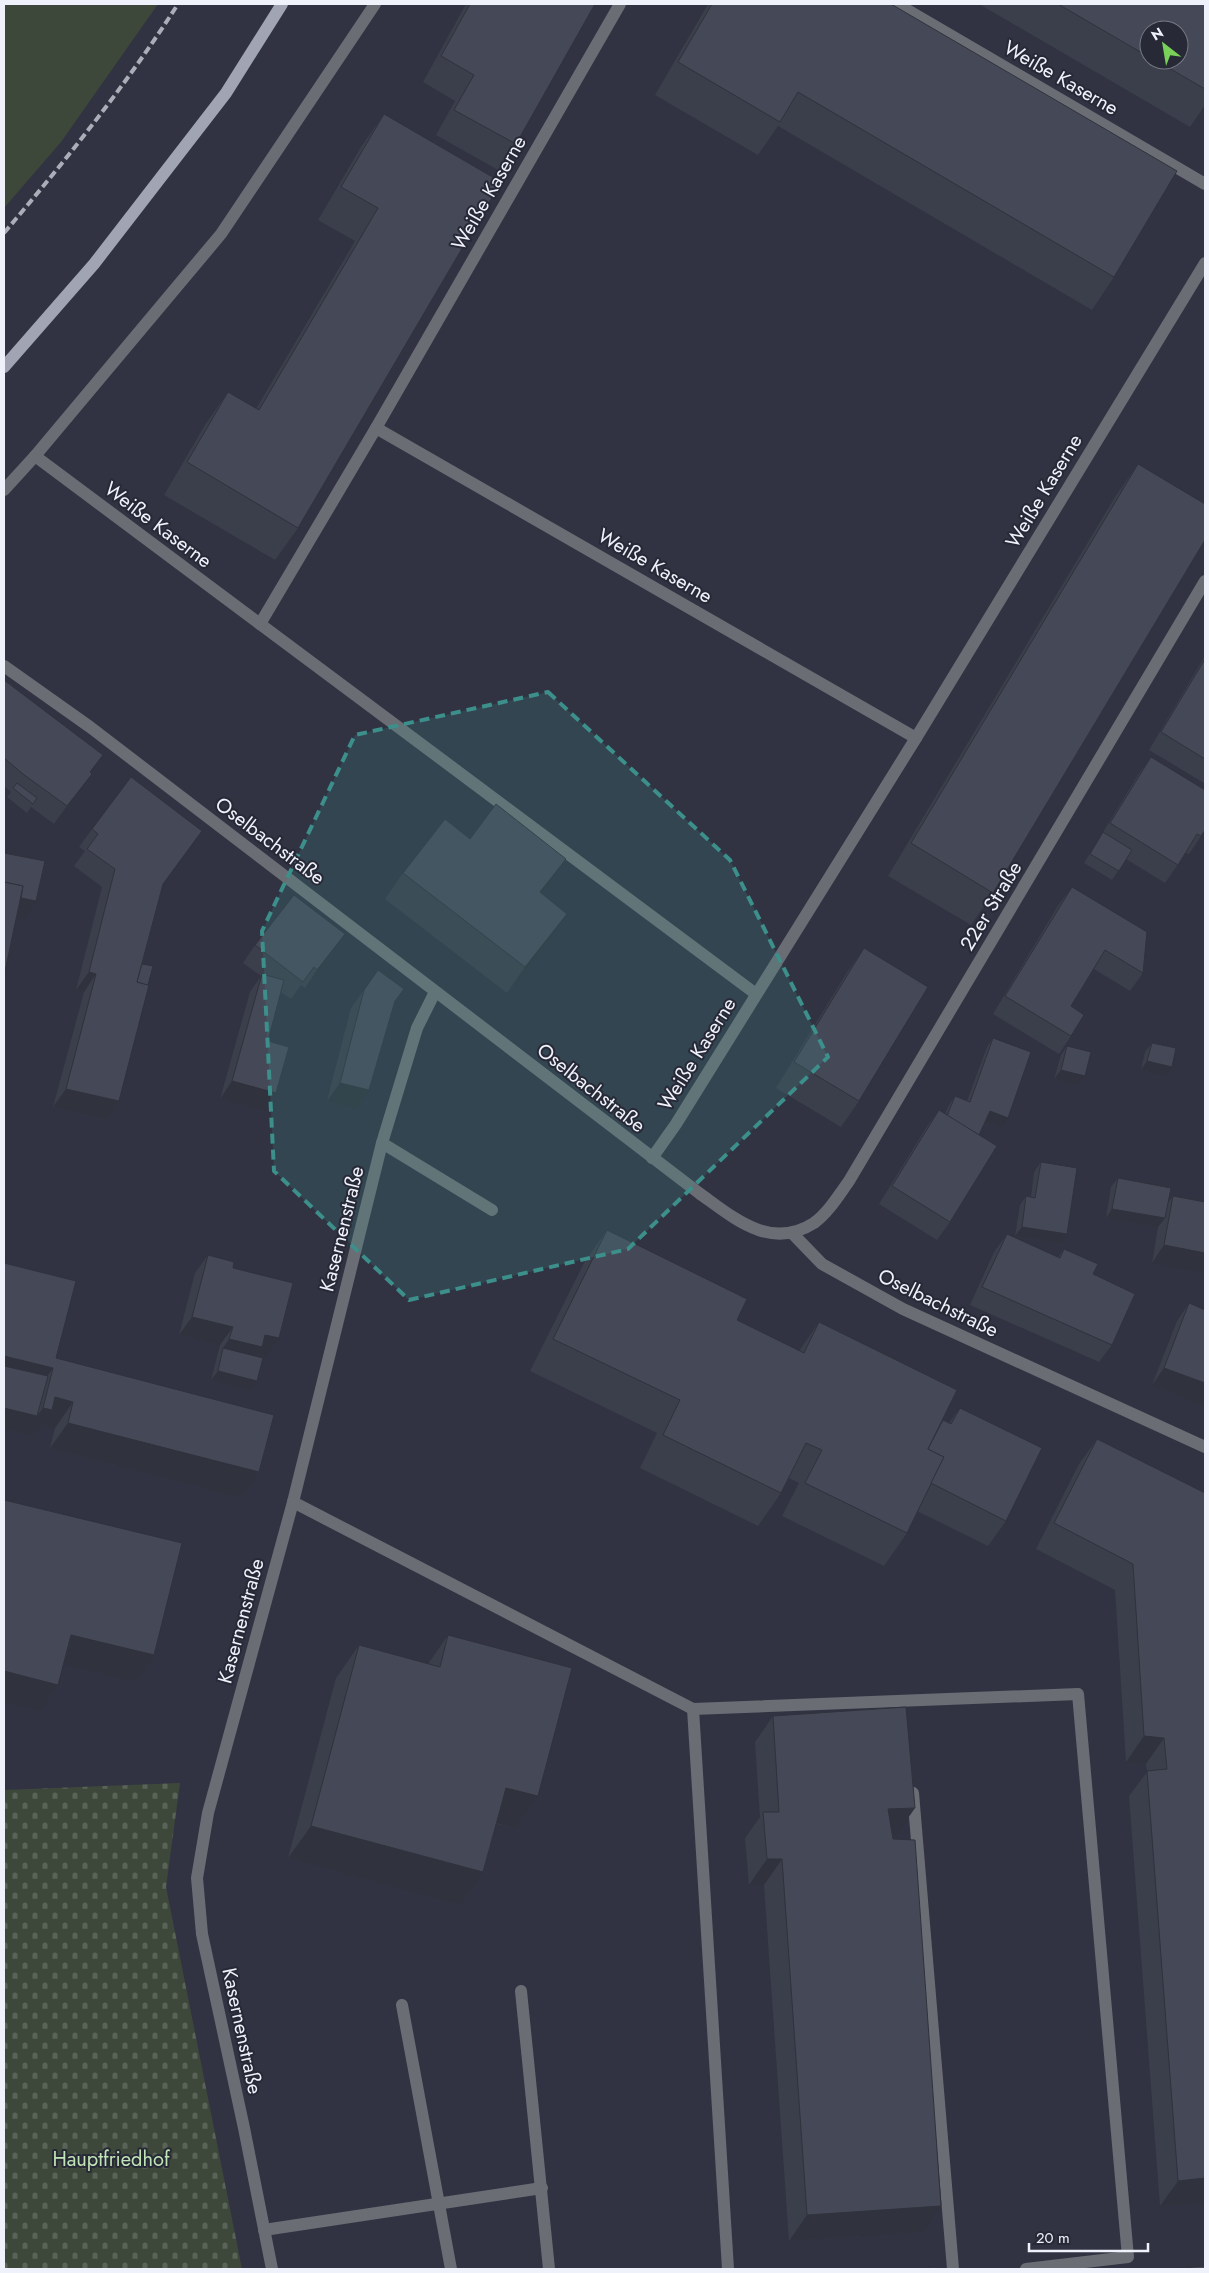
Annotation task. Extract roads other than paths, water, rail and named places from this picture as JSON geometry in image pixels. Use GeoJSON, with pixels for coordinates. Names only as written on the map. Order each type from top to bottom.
{"type":"FeatureCollection","features":[{"type":"Feature","properties":{"kind":"main road"},"geometry":{"type":"LineString","coordinates":[[4,367],[94,264],[214,108],[282,4]]}},
{"type":"Feature","properties":{"kind":"street"},"geometry":{"type":"LineString","coordinates":[[4,490],[35,456],[221,234],[375,4]]}},
{"type":"Feature","properties":{"kind":"street","name":"Weiße Kaserne"},"geometry":{"type":"LineString","coordinates":[[260,624],[376,428],[620,4]]}},
{"type":"Feature","properties":{"kind":"street","name":"Weiße Kaserne"},"geometry":{"type":"LineString","coordinates":[[897,4],[1205,184]]}},
{"type":"Feature","properties":{"kind":"street","name":"Weiße Kaserne"},"geometry":{"type":"LineString","coordinates":[[652,1158],[676,1124],[916,738],[1205,263]]}},
{"type":"Feature","properties":{"kind":"street","name":"Weiße Kaserne"},"geometry":{"type":"LineString","coordinates":[[376,428],[916,738]]}},
{"type":"Feature","properties":{"kind":"street","name":"Weiße Kaserne"},"geometry":{"type":"LineString","coordinates":[[35,456],[756,994]]}},
{"type":"Feature","properties":{"kind":"street","name":"22er Straße"},"geometry":{"type":"LineString","coordinates":[[792,1233],[814,1222],[828,1210],[849,1181],[1205,581]]}},
{"type":"Feature","properties":{"kind":"street","name":"Oselbachstraße"},"geometry":{"type":"LineString","coordinates":[[4,666],[97,733],[652,1158],[736,1220],[766,1234],[792,1233],[822,1264],[895,1305],[1205,1447]]}},
{"type":"Feature","properties":{"kind":"street","name":"Kasernenstraße"},"geometry":{"type":"LineString","coordinates":[[272,2269],[202,1934],[197,1878],[208,1813],[293,1502],[382,1143],[417,1028],[435,992]]}},
{"type":"Feature","properties":{"kind":"street"},"geometry":{"type":"LineString","coordinates":[[382,1143],[492,1210]]}},
{"type":"Feature","properties":{"kind":"street"},"geometry":{"type":"LineString","coordinates":[[293,1502],[693,1709],[905,1706],[1078,1694],[1128,2257],[1026,2269]]}},
{"type":"Feature","properties":{"kind":"street"},"geometry":{"type":"LineString","coordinates":[[693,1709],[728,2269]]}},
{"type":"Feature","properties":{"kind":"street"},"geometry":{"type":"LineString","coordinates":[[912,1779],[953,2269]]}},
{"type":"Feature","properties":{"kind":"street"},"geometry":{"type":"LineString","coordinates":[[521,1991],[549,2269]]}},
{"type":"Feature","properties":{"kind":"street"},"geometry":{"type":"LineString","coordinates":[[402,2005],[440,2203],[450,2269]]}},
{"type":"Feature","properties":{"kind":"street"},"geometry":{"type":"LineString","coordinates":[[264,2230],[542,2188]]}},
{"type":"Feature","properties":{"kind":"railway"},"geometry":{"type":"LineString","coordinates":[[4,233],[95,121],[138,63],[178,4]]}},
{"type":"Feature","properties":{"kind":"park label","name":"Hauptfriedhof"},"geometry":{"type":"Point","coordinates":[111,2159]}}]}
